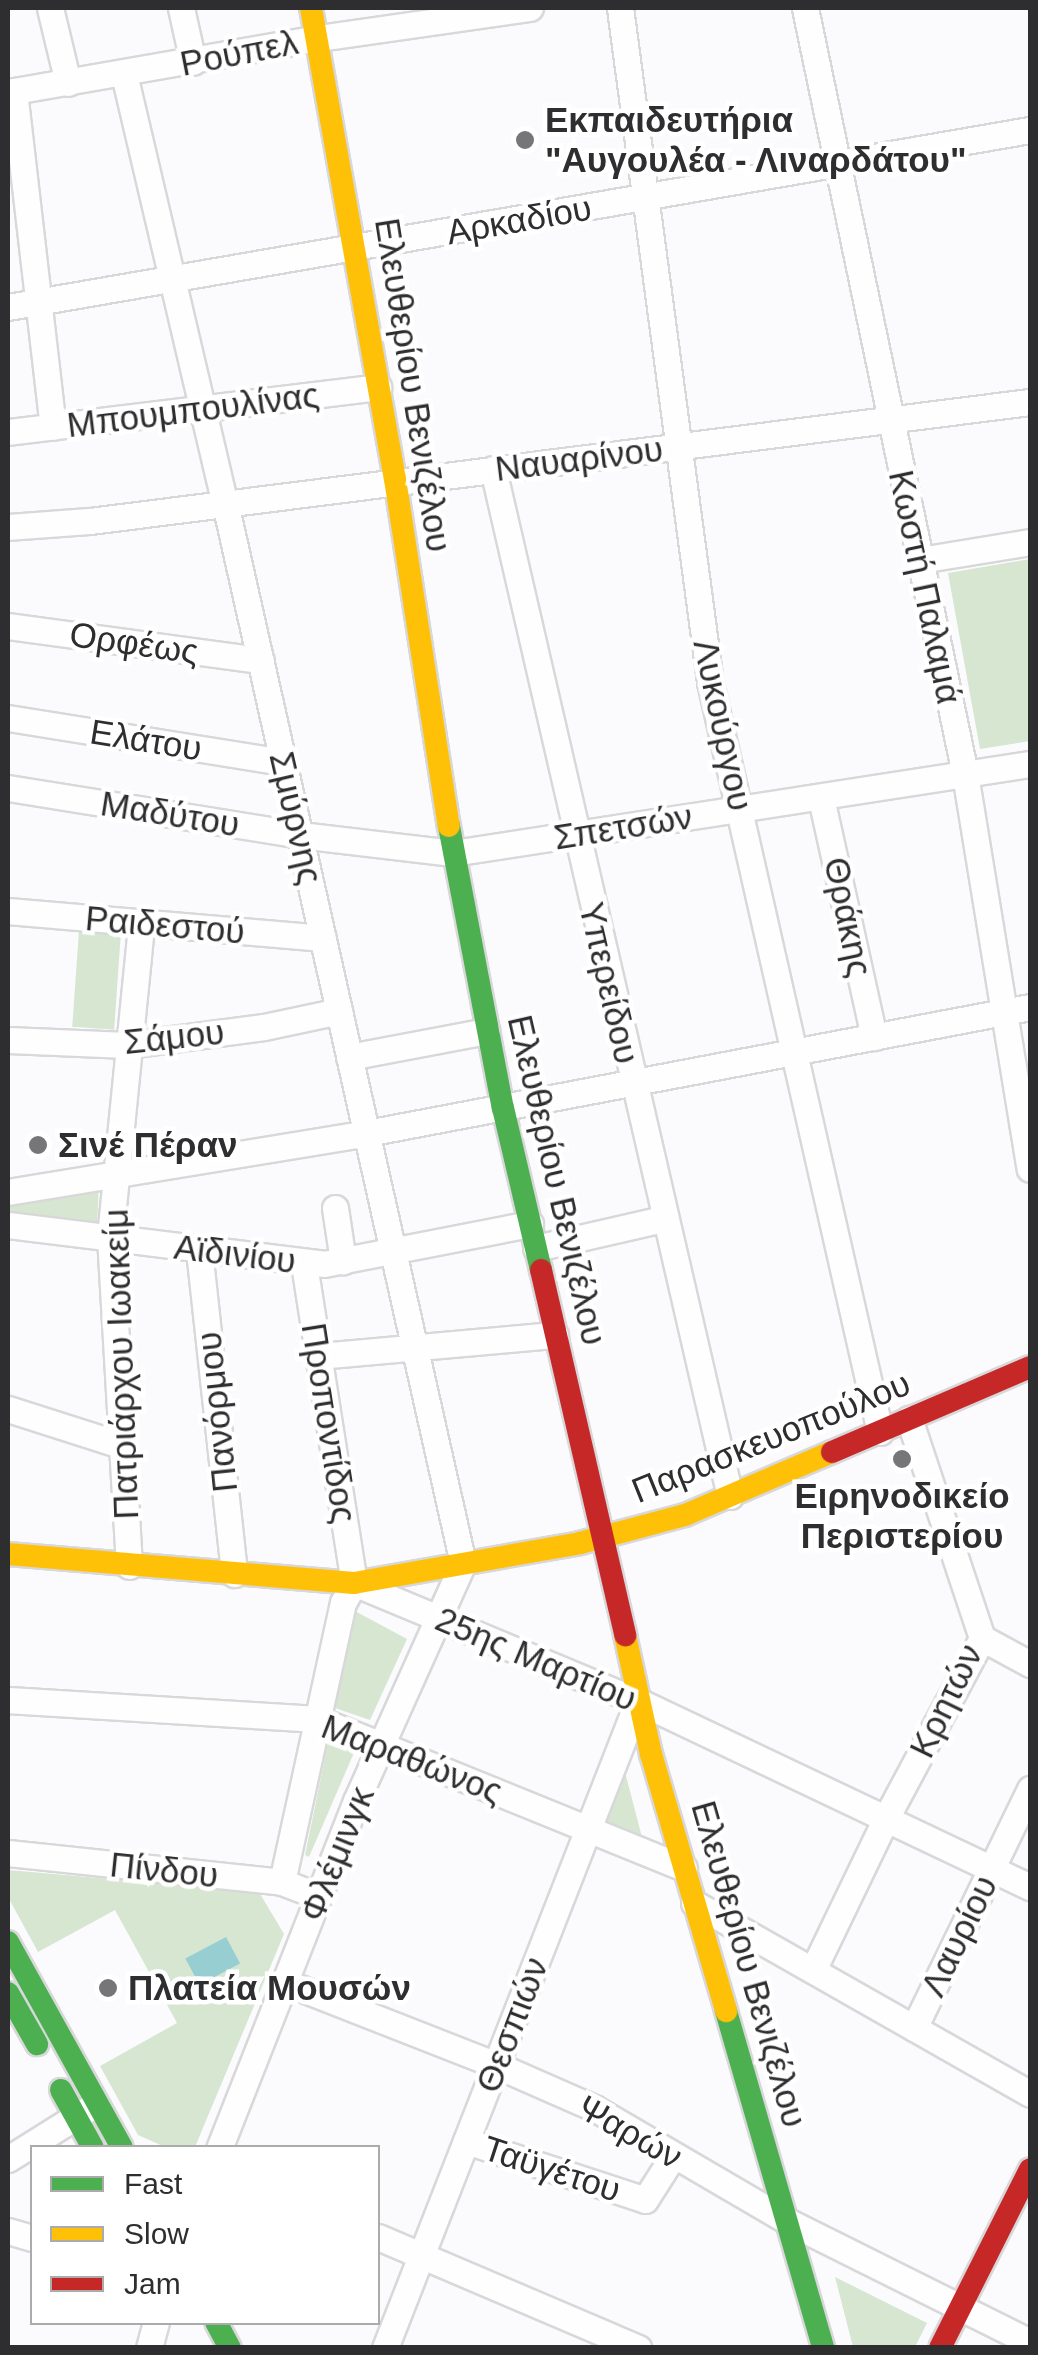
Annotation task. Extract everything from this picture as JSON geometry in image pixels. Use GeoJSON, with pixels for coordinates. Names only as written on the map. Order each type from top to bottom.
{"type":"FeatureCollection","features":[{"type":"Feature","properties":{"kind":"street"},"geometry":{"type":"LineString","coordinates":[[50,8],[68,83]]}},
{"type":"Feature","properties":{"kind":"street"},"geometry":{"type":"LineString","coordinates":[[181,8],[193,62]]}},
{"type":"Feature","properties":{"kind":"street","name":"Ελευθερίου Βενιζέλου"},"geometry":{"type":"LineString","coordinates":[[311,8],[394,479],[453,853],[503,1108],[604,1538],[638,1702],[824,2348]]}},
{"type":"Feature","properties":{"kind":"street","name":"Ρούπελ"},"geometry":{"type":"LineString","coordinates":[[11,92],[318,38],[530,8]]}},
{"type":"Feature","properties":{"kind":"street","name":"Λυκούργου"},"geometry":{"type":"LineString","coordinates":[[620,8],[710,682],[880,1432]]}},
{"type":"Feature","properties":{"kind":"street","name":"Κωστή Παλαμά"},"geometry":{"type":"LineString","coordinates":[[805,8],[1018,1009],[1030,1169]]}},
{"type":"Feature","properties":{"kind":"street","name":"Σμύρνης"},"geometry":{"type":"LineString","coordinates":[[124,74],[226,503],[463,1563]]}},
{"type":"Feature","properties":{"kind":"street"},"geometry":{"type":"LineString","coordinates":[[11,92],[53,427]]}},
{"type":"Feature","properties":{"kind":"street","name":"Αρκαδίου"},"geometry":{"type":"LineString","coordinates":[[8,307],[838,160],[1030,130]]}},
{"type":"Feature","properties":{"kind":"street","name":"Μπουμπουλίνας"},"geometry":{"type":"LineString","coordinates":[[8,432],[378,386]]}},
{"type":"Feature","properties":{"kind":"street","name":"Ναυαρίνου"},"geometry":{"type":"LineString","coordinates":[[8,527],[1030,402]]}},
{"type":"Feature","properties":{"kind":"street","name":"Υπερείδου"},"geometry":{"type":"LineString","coordinates":[[493,469],[574,834],[730,1496]]}},
{"type":"Feature","properties":{"kind":"street"},"geometry":{"type":"LineString","coordinates":[[920,560],[1030,542]]}},
{"type":"Feature","properties":{"kind":"street","name":"Ορφέως"},"geometry":{"type":"LineString","coordinates":[[8,626],[261,660]]}},
{"type":"Feature","properties":{"kind":"street","name":"Ελάτου"},"geometry":{"type":"LineString","coordinates":[[8,718],[284,762]]}},
{"type":"Feature","properties":{"kind":"street","name":"Σπετσών"},"geometry":{"type":"LineString","coordinates":[[453,853],[1030,764]]}},
{"type":"Feature","properties":{"kind":"street","name":"Μαδύτου"},"geometry":{"type":"LineString","coordinates":[[8,788],[300,835],[453,853]]}},
{"type":"Feature","properties":{"kind":"street","name":"Θράκης"},"geometry":{"type":"LineString","coordinates":[[822,798],[874,1037]]}},
{"type":"Feature","properties":{"kind":"street","name":"Ραιδεστού"},"geometry":{"type":"LineString","coordinates":[[8,911],[323,938]]}},
{"type":"Feature","properties":{"kind":"street","name":"Πατριάρχου Ιωακείμ"},"geometry":{"type":"LineString","coordinates":[[130,1566],[110,1237],[140,924]]}},
{"type":"Feature","properties":{"kind":"street"},"geometry":{"type":"LineString","coordinates":[[8,1192],[367,1133],[1018,1009]]}},
{"type":"Feature","properties":{"kind":"street","name":"Σάμου"},"geometry":{"type":"LineString","coordinates":[[8,1040],[127,1045],[264,1027],[339,1010]]}},
{"type":"Feature","properties":{"kind":"street"},"geometry":{"type":"LineString","coordinates":[[350,1057],[487,1031]]}},
{"type":"Feature","properties":{"kind":"street","name":"Αϊδινίου"},"geometry":{"type":"LineString","coordinates":[[335,1208],[343,1261]]}},
{"type":"Feature","properties":{"kind":"street","name":"Αϊδινίου"},"geometry":{"type":"LineString","coordinates":[[8,1225],[304,1264],[663,1219]]}},
{"type":"Feature","properties":{"kind":"street","name":"Πανόρμου"},"geometry":{"type":"LineString","coordinates":[[199,1250],[234,1574]]}},
{"type":"Feature","properties":{"kind":"street","name":"Προποντίδος"},"geometry":{"type":"LineString","coordinates":[[304,1264],[354,1582]]}},
{"type":"Feature","properties":{"kind":"street"},"geometry":{"type":"LineString","coordinates":[[319,1356],[555,1336]]}},
{"type":"Feature","properties":{"kind":"street","name":"Παρασκευοπούλου"},"geometry":{"type":"LineString","coordinates":[[354,1582],[604,1538],[685,1515],[1030,1368]]}},
{"type":"Feature","properties":{"kind":"street"},"geometry":{"type":"LineString","coordinates":[[8,1409],[121,1445]]}},
{"type":"Feature","properties":{"kind":"street","name":"Κρητών"},"geometry":{"type":"LineString","coordinates":[[812,1970],[886,1818],[982,1638],[909,1419]]}},
{"type":"Feature","properties":{"kind":"street","name":"25ης Μαρτίου"},"geometry":{"type":"LineString","coordinates":[[8,1554],[354,1582],[638,1702],[1030,1886]]}},
{"type":"Feature","properties":{"kind":"street","name":"Φλέμινγκ"},"geometry":{"type":"LineString","coordinates":[[219,2145],[287,1983],[318,1896],[463,1563]]}},
{"type":"Feature","properties":{"kind":"street","name":"Φλέμινγκ"},"geometry":{"type":"LineString","coordinates":[[282,1882],[344,1603],[354,1582]]}},
{"type":"Feature","properties":{"kind":"street"},"geometry":{"type":"LineString","coordinates":[[982,1638],[1030,1664]]}},
{"type":"Feature","properties":{"kind":"street","name":"Μαραθώνος"},"geometry":{"type":"LineString","coordinates":[[8,1700],[317,1719],[684,1868]]}},
{"type":"Feature","properties":{"kind":"street","name":"Θεσπιών"},"geometry":{"type":"LineString","coordinates":[[385,2348],[638,1702]]}},
{"type":"Feature","properties":{"kind":"street","name":"Λαυρίου"},"geometry":{"type":"LineString","coordinates":[[914,2028],[1030,1789]]}},
{"type":"Feature","properties":{"kind":"street","name":"Πίνδου"},"geometry":{"type":"LineString","coordinates":[[8,1854],[282,1882],[318,1896]]}},
{"type":"Feature","properties":{"kind":"street"},"geometry":{"type":"LineString","coordinates":[[694,1903],[1030,2094]]}},
{"type":"Feature","properties":{"kind":"street"},"geometry":{"type":"LineString","coordinates":[[8,1942],[86,2110],[92,2145]]}},
{"type":"Feature","properties":{"kind":"street","name":"Ψαρών"},"geometry":{"type":"LineString","coordinates":[[287,1983],[496,2064],[594,2108],[789,2222],[1030,2342]]}},
{"type":"Feature","properties":{"kind":"street"},"geometry":{"type":"LineString","coordinates":[[8,1992],[86,2110],[119,2145]]}},
{"type":"Feature","properties":{"kind":"street"},"geometry":{"type":"LineString","coordinates":[[30,2145],[86,2110]]}},
{"type":"Feature","properties":{"kind":"street","name":"Ταϋγέτου"},"geometry":{"type":"LineString","coordinates":[[466,2141],[645,2200],[673,2156]]}},
{"type":"Feature","properties":{"kind":"street"},"geometry":{"type":"LineString","coordinates":[[8,2159],[30,2145]]}},
{"type":"Feature","properties":{"kind":"street"},"geometry":{"type":"LineString","coordinates":[[940,2348],[1030,2169]]}},
{"type":"Feature","properties":{"kind":"street"},"geometry":{"type":"LineString","coordinates":[[380,2238],[638,2348]]}},
{"type":"Feature","properties":{"kind":"street"},"geometry":{"type":"LineString","coordinates":[[192,2325],[204,2348]]}},
{"type":"Feature","properties":{"kind":"street"},"geometry":{"type":"LineString","coordinates":[[218,2325],[230,2348]]}},
{"type":"Feature","properties":{"kind":"green space"},"geometry":{"type":"Polygon","coordinates":[[[1030,559],[1030,741],[980,749],[948,573],[1030,559]]]}},
{"type":"Feature","properties":{"kind":"green space"},"geometry":{"type":"Polygon","coordinates":[[[79,930],[121,933],[114,1030],[72,1027],[79,930]]]}},
{"type":"Feature","properties":{"kind":"green space"},"geometry":{"type":"Polygon","coordinates":[[[99,1181],[97,1229],[8,1221],[8,1198],[99,1181]]]}},
{"type":"Feature","properties":{"kind":"green space"},"geometry":{"type":"Polygon","coordinates":[[[353,1610],[407,1639],[370,1720],[335,1708],[353,1610]]]}},
{"type":"Feature","properties":{"kind":"green space"},"geometry":{"type":"Polygon","coordinates":[[[329,1738],[356,1748],[309,1857],[305,1855],[329,1738]]]}},
{"type":"Feature","properties":{"kind":"green space"},"geometry":{"type":"Polygon","coordinates":[[[622,1775],[626,1776],[643,1841],[602,1824],[622,1775]]]}},
{"type":"Feature","properties":{"kind":"green space"},"geometry":{"type":"Polygon","coordinates":[[[8,1870],[259,1892],[284,1934],[196,2145],[160,2145],[138,2135],[100,2066],[177,2023],[115,1910],[38,1952],[8,1897],[8,1870]]]}},
{"type":"Feature","properties":{"kind":"green space"},"geometry":{"type":"Polygon","coordinates":[[[835,2277],[927,2323],[915,2347],[853,2347],[835,2277]]]}},
{"type":"Feature","properties":{"kind":"water"},"geometry":{"type":"Polygon","coordinates":[[[226,1937],[240,1963],[199,1985],[185,1959],[226,1937]]]}},
{"type":"Feature","properties":{"kind":"traffic: fast"},"geometry":{"type":"LineString","coordinates":[[449,826],[503,1108],[541,1270]]}},
{"type":"Feature","properties":{"kind":"traffic: fast"},"geometry":{"type":"LineString","coordinates":[[8,1942],[120,2145]]}},
{"type":"Feature","properties":{"kind":"traffic: fast"},"geometry":{"type":"LineString","coordinates":[[8,1993],[37,2044]]}},
{"type":"Feature","properties":{"kind":"traffic: fast"},"geometry":{"type":"LineString","coordinates":[[726,2011],[823,2348]]}},
{"type":"Feature","properties":{"kind":"traffic: fast"},"geometry":{"type":"LineString","coordinates":[[61,2090],[91,2145]]}},
{"type":"Feature","properties":{"kind":"traffic: fast"},"geometry":{"type":"LineString","coordinates":[[218,2325],[230,2348]]}},
{"type":"Feature","properties":{"kind":"traffic: slow"},"geometry":{"type":"LineString","coordinates":[[311,8],[395,479],[449,826]]}},
{"type":"Feature","properties":{"kind":"traffic: slow"},"geometry":{"type":"LineString","coordinates":[[8,1554],[354,1583],[580,1543],[685,1515],[832,1452]]}},
{"type":"Feature","properties":{"kind":"traffic: slow"},"geometry":{"type":"LineString","coordinates":[[625,1635],[651,1754],[726,2011]]}},
{"type":"Feature","properties":{"kind":"traffic: jam"},"geometry":{"type":"LineString","coordinates":[[541,1270],[625,1635]]}},
{"type":"Feature","properties":{"kind":"traffic: jam"},"geometry":{"type":"LineString","coordinates":[[832,1452],[1030,1367]]}},
{"type":"Feature","properties":{"kind":"traffic: jam"},"geometry":{"type":"LineString","coordinates":[[940,2348],[1030,2169]]}},
{"type":"Feature","properties":{"kind":"place","name":"Εκπαιδευτήρια \"Αυγουλέα - Λιναρδάτου\""},"geometry":{"type":"Point","coordinates":[525,140]}},
{"type":"Feature","properties":{"kind":"place","name":"Σινέ Πέραν"},"geometry":{"type":"Point","coordinates":[38,1145]}},
{"type":"Feature","properties":{"kind":"place","name":"Ειρηνοδικείο Περιστερίου"},"geometry":{"type":"Point","coordinates":[902,1459]}},
{"type":"Feature","properties":{"kind":"place","name":"Πλατεία Μουσών"},"geometry":{"type":"Point","coordinates":[108,1988]}}]}
